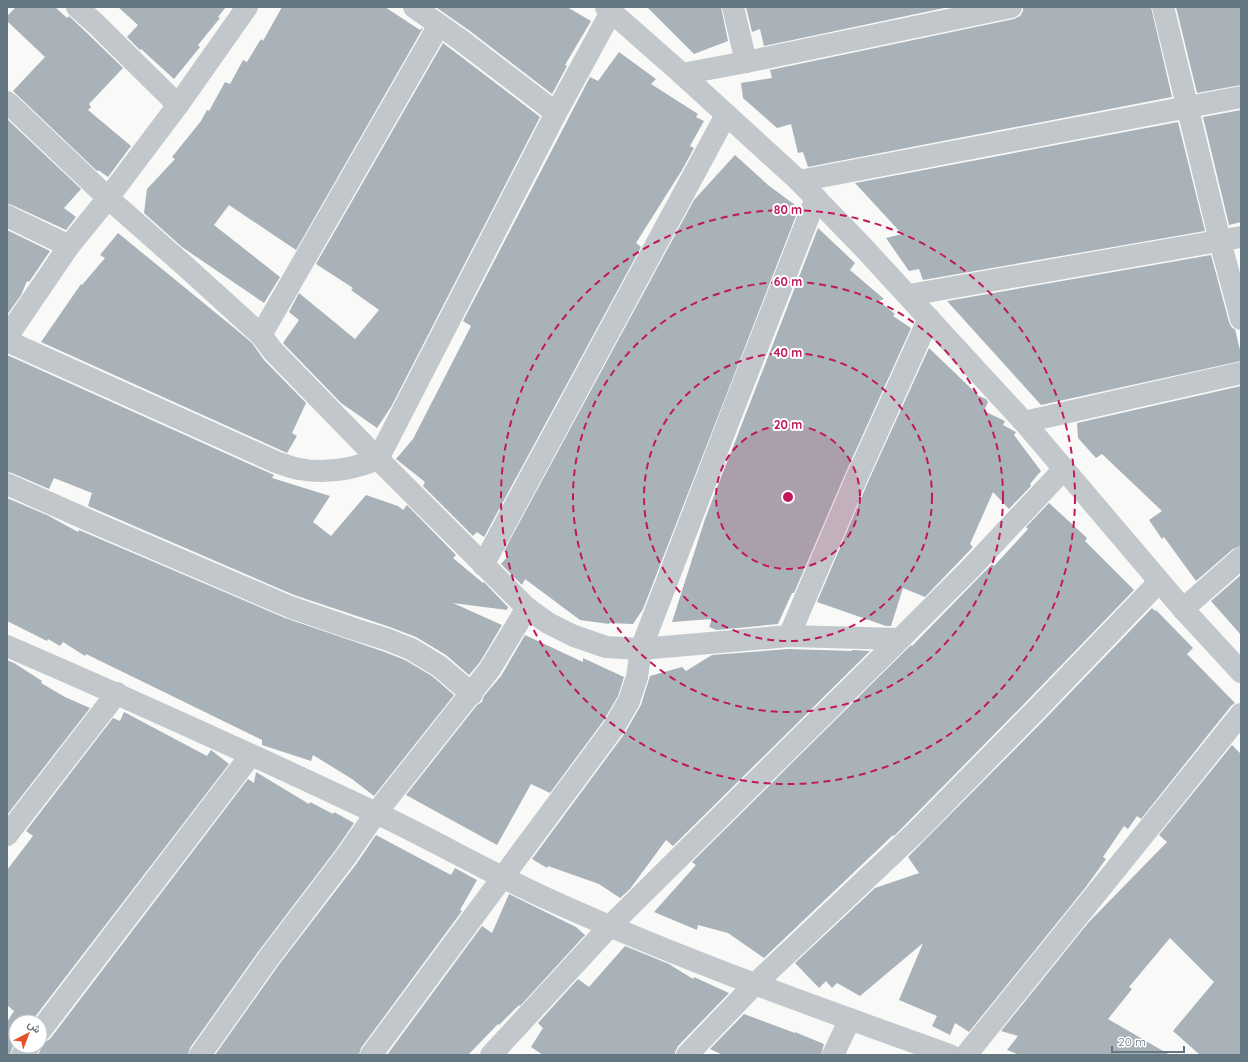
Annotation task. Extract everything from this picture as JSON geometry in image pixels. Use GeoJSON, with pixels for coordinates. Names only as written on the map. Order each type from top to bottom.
{"type":"FeatureCollection","features":[{"type":"Feature","properties":{"kind":"street"},"geometry":{"type":"LineString","coordinates":[[77,7],[178,105]]}},
{"type":"Feature","properties":{"kind":"street"},"geometry":{"type":"LineString","coordinates":[[7,338],[69,246],[108,198],[178,105],[247,7]]}},
{"type":"Feature","properties":{"kind":"street"},"geometry":{"type":"LineString","coordinates":[[414,7],[498,68],[556,113]]}},
{"type":"Feature","properties":{"kind":"street"},"geometry":{"type":"LineString","coordinates":[[733,7],[746,62]]}},
{"type":"Feature","properties":{"kind":"street"},"geometry":{"type":"LineString","coordinates":[[682,74],[1011,7]]}},
{"type":"Feature","properties":{"kind":"street"},"geometry":{"type":"LineString","coordinates":[[1163,7],[1220,241],[1241,319]]}},
{"type":"Feature","properties":{"kind":"street"},"geometry":{"type":"LineString","coordinates":[[7,341],[276,462],[299,469],[342,470],[361,466],[378,459],[608,9],[682,74],[816,198],[909,295],[1024,422],[1159,582],[1241,672]]}},
{"type":"Feature","properties":{"kind":"street"},"geometry":{"type":"LineString","coordinates":[[261,335],[439,25]]}},
{"type":"Feature","properties":{"kind":"street"},"geometry":{"type":"LineString","coordinates":[[799,182],[1241,97]]}},
{"type":"Feature","properties":{"kind":"street"},"geometry":{"type":"LineString","coordinates":[[7,102],[108,198],[261,335],[273,351],[483,565],[527,608],[548,623],[574,636],[606,647],[641,649],[789,636],[900,639]]}},
{"type":"Feature","properties":{"kind":"street"},"geometry":{"type":"LineString","coordinates":[[483,565],[726,115]]}},
{"type":"Feature","properties":{"kind":"street"},"geometry":{"type":"LineString","coordinates":[[371,1055],[614,727],[629,701],[637,677],[641,649],[816,198]]}},
{"type":"Feature","properties":{"kind":"street"},"geometry":{"type":"LineString","coordinates":[[7,216],[69,246]]}},
{"type":"Feature","properties":{"kind":"street"},"geometry":{"type":"LineString","coordinates":[[909,295],[1241,237]]}},
{"type":"Feature","properties":{"kind":"street"},"geometry":{"type":"LineString","coordinates":[[789,636],[857,477],[929,318]]}},
{"type":"Feature","properties":{"kind":"street"},"geometry":{"type":"LineString","coordinates":[[1024,422],[1241,373]]}},
{"type":"Feature","properties":{"kind":"street"},"geometry":{"type":"LineString","coordinates":[[491,1055],[610,926],[970,569],[1064,469]]}},
{"type":"Feature","properties":{"kind":"street"},"geometry":{"type":"LineString","coordinates":[[7,484],[290,606],[386,639],[410,649],[439,666],[472,694]]}},
{"type":"Feature","properties":{"kind":"street"},"geometry":{"type":"LineString","coordinates":[[1183,609],[1241,558]]}},
{"type":"Feature","properties":{"kind":"street"},"geometry":{"type":"LineString","coordinates":[[687,1055],[755,984],[922,826],[1159,582]]}},
{"type":"Feature","properties":{"kind":"street"},"geometry":{"type":"LineString","coordinates":[[200,1055],[376,813],[472,694],[490,669],[527,608]]}},
{"type":"Feature","properties":{"kind":"street"},"geometry":{"type":"LineString","coordinates":[[7,646],[117,693],[376,813],[501,878],[610,926],[755,984],[950,1055]]}},
{"type":"Feature","properties":{"kind":"street"},"geometry":{"type":"LineString","coordinates":[[7,835],[117,693]]}},
{"type":"Feature","properties":{"kind":"street"},"geometry":{"type":"LineString","coordinates":[[966,1055],[1241,714]]}},
{"type":"Feature","properties":{"kind":"street"},"geometry":{"type":"LineString","coordinates":[[48,1021],[251,756]]}},
{"type":"Feature","properties":{"kind":"street"},"geometry":{"type":"LineString","coordinates":[[833,1055],[850,1019]]}},
{"type":"Feature","properties":{"kind":"building"},"geometry":{"type":"Polygon","coordinates":[[[16,7],[55,7],[67,18],[69,16],[123,68],[89,104],[91,107],[88,110],[131,146],[108,177],[98,170],[97,171],[13,91],[45,57],[7,21],[7,16],[16,7]]]}},
{"type":"Feature","properties":{"kind":"building"},"geometry":{"type":"Polygon","coordinates":[[[118,7],[226,7],[218,17],[220,18],[198,45],[200,47],[174,79],[127,37],[138,25],[118,7]]]}},
{"type":"Feature","properties":{"kind":"building"},"geometry":{"type":"Polygon","coordinates":[[[282,7],[385,7],[420,30],[423,28],[296,250],[229,205],[214,225],[280,277],[264,303],[182,247],[144,213],[147,189],[175,159],[172,157],[201,121],[207,110],[209,111],[225,82],[230,84],[243,60],[247,62],[261,39],[263,41],[282,7]]]}},
{"type":"Feature","properties":{"kind":"building"},"geometry":{"type":"Polygon","coordinates":[[[567,7],[591,21],[565,65],[567,66],[552,94],[470,31],[437,8],[567,7]]]}},
{"type":"Feature","properties":{"kind":"building"},"geometry":{"type":"Polygon","coordinates":[[[647,7],[721,7],[728,41],[694,54],[647,7]]]}},
{"type":"Feature","properties":{"kind":"building"},"geometry":{"type":"Polygon","coordinates":[[[746,7],[949,7],[764,46],[760,29],[752,32],[746,7]]]}},
{"type":"Feature","properties":{"kind":"building"},"geometry":{"type":"Polygon","coordinates":[[[1023,7],[1151,7],[1172,97],[808,167],[803,152],[798,153],[791,124],[777,128],[743,98],[741,83],[772,78],[770,70],[1014,19],[1020,16],[1023,11],[1023,7]]]}},
{"type":"Feature","properties":{"kind":"building"},"geometry":{"type":"Polygon","coordinates":[[[1176,7],[1241,7],[1241,85],[1197,93],[1176,7]]]}},
{"type":"Feature","properties":{"kind":"building"},"geometry":{"type":"Polygon","coordinates":[[[443,43],[540,117],[391,407],[377,428],[341,403],[283,343],[299,320],[289,312],[299,293],[355,339],[379,310],[351,290],[353,288],[316,264],[443,43]]]}},
{"type":"Feature","properties":{"kind":"building"},"geometry":{"type":"Polygon","coordinates":[[[619,52],[656,79],[651,84],[698,114],[696,117],[704,121],[690,146],[694,148],[682,170],[636,243],[641,247],[484,537],[477,532],[473,536],[423,486],[425,482],[396,459],[413,439],[471,326],[463,321],[590,77],[598,81],[619,52]]]}},
{"type":"Feature","properties":{"kind":"building"},"geometry":{"type":"Polygon","coordinates":[[[1241,110],[1241,222],[1229,225],[1203,117],[1241,110]]]}},
{"type":"Feature","properties":{"kind":"building"},"geometry":{"type":"Polygon","coordinates":[[[7,119],[81,189],[64,208],[76,217],[66,230],[7,204],[7,119]]]}},
{"type":"Feature","properties":{"kind":"building"},"geometry":{"type":"Polygon","coordinates":[[[1178,122],[1205,231],[923,280],[919,269],[909,271],[886,238],[902,234],[855,183],[1178,122]]]}},
{"type":"Feature","properties":{"kind":"building"},"geometry":{"type":"Polygon","coordinates":[[[735,155],[768,185],[799,208],[643,609],[633,624],[609,624],[580,620],[525,579],[522,585],[501,564],[509,555],[504,551],[694,200],[735,155]]]}},
{"type":"Feature","properties":{"kind":"building"},"geometry":{"type":"Polygon","coordinates":[[[818,228],[855,263],[850,270],[884,299],[879,301],[895,314],[893,316],[911,328],[846,472],[794,593],[792,593],[778,624],[717,630],[709,627],[712,619],[672,622],[705,519],[818,228]]]}},
{"type":"Feature","properties":{"kind":"building"},"geometry":{"type":"Polygon","coordinates":[[[7,230],[50,251],[29,282],[27,281],[21,295],[7,315],[7,230]]]}},
{"type":"Feature","properties":{"kind":"building"},"geometry":{"type":"Polygon","coordinates":[[[118,233],[252,343],[264,360],[306,403],[292,433],[297,436],[287,453],[41,342],[81,284],[82,285],[105,258],[100,255],[118,233]]]}},
{"type":"Feature","properties":{"kind":"building"},"geometry":{"type":"Polygon","coordinates":[[[1211,255],[1229,322],[1232,328],[1235,329],[1241,354],[1241,361],[1041,405],[947,301],[1211,255]]]}},
{"type":"Feature","properties":{"kind":"building"},"geometry":{"type":"Polygon","coordinates":[[[929,348],[979,396],[986,399],[988,402],[984,411],[1005,421],[1003,425],[1016,432],[1014,435],[1041,471],[1030,484],[1031,486],[1009,509],[993,492],[970,544],[973,547],[925,597],[903,588],[891,626],[886,626],[817,602],[868,482],[929,348]]]}},
{"type":"Feature","properties":{"kind":"building"},"geometry":{"type":"Polygon","coordinates":[[[7,355],[274,475],[272,478],[330,496],[313,522],[331,536],[366,495],[398,506],[403,510],[407,505],[456,555],[453,558],[483,583],[484,582],[508,607],[507,610],[453,603],[502,625],[480,662],[469,675],[446,655],[416,637],[294,595],[88,506],[92,493],[54,478],[49,489],[7,472],[7,355]]]}},
{"type":"Feature","properties":{"kind":"building"},"geometry":{"type":"Polygon","coordinates":[[[1241,386],[1241,546],[1233,549],[1196,581],[1164,537],[1162,539],[1149,520],[1162,511],[1102,454],[1096,458],[1078,438],[1077,423],[1241,386]]]}},
{"type":"Feature","properties":{"kind":"building"},"geometry":{"type":"Polygon","coordinates":[[[7,498],[47,515],[78,532],[79,530],[285,618],[405,660],[432,676],[454,695],[374,796],[352,779],[313,755],[311,761],[262,745],[262,740],[86,654],[85,656],[63,642],[60,646],[48,639],[47,641],[7,621],[7,498]]]}},
{"type":"Feature","properties":{"kind":"building"},"geometry":{"type":"Polygon","coordinates":[[[1049,503],[1087,538],[1085,541],[1134,590],[1025,703],[894,836],[893,835],[764,958],[728,933],[698,925],[697,930],[654,912],[696,865],[692,862],[911,645],[912,646],[992,564],[994,566],[1028,529],[1026,527],[1049,503]]]}},
{"type":"Feature","properties":{"kind":"building"},"geometry":{"type":"Polygon","coordinates":[[[1241,575],[1241,635],[1211,601],[1241,575]]]}},
{"type":"Feature","properties":{"kind":"building"},"geometry":{"type":"Polygon","coordinates":[[[1152,608],[1155,611],[1156,610],[1193,648],[1187,654],[1235,703],[1231,706],[1141,819],[1137,816],[1128,829],[1124,826],[1103,857],[1106,859],[1085,888],[969,1032],[955,1023],[950,1035],[932,1026],[937,1016],[899,1000],[923,943],[860,996],[837,983],[832,988],[826,981],[819,988],[795,963],[875,888],[919,873],[908,857],[1043,721],[1152,608]]]}},
{"type":"Feature","properties":{"kind":"building"},"geometry":{"type":"Polygon","coordinates":[[[525,635],[583,662],[583,658],[624,677],[618,696],[604,720],[550,793],[531,784],[497,845],[406,795],[477,705],[482,702],[484,696],[501,676],[525,635]]]}},
{"type":"Feature","properties":{"kind":"building"},"geometry":{"type":"Polygon","coordinates":[[[789,649],[870,651],[673,846],[666,840],[630,889],[620,898],[599,884],[548,866],[547,868],[532,859],[625,733],[641,705],[650,676],[682,667],[686,671],[712,655],[789,649]]]}},
{"type":"Feature","properties":{"kind":"building"},"geometry":{"type":"Polygon","coordinates":[[[7,660],[14,663],[42,681],[41,683],[65,697],[90,708],[7,815],[7,660]]]}},
{"type":"Feature","properties":{"kind":"building"},"geometry":{"type":"Polygon","coordinates":[[[124,712],[207,756],[211,750],[229,764],[37,1014],[12,1014],[14,1011],[7,1005],[7,870],[33,836],[26,831],[113,718],[120,721],[124,712]]]}},
{"type":"Feature","properties":{"kind":"building"},"geometry":{"type":"Polygon","coordinates":[[[1232,745],[1241,754],[1241,1055],[1200,1055],[1173,1031],[1214,982],[1170,938],[1129,987],[1132,989],[1108,1019],[1170,1055],[1020,1055],[1007,1050],[1018,1036],[1001,1031],[1088,923],[1167,842],[1159,835],[1232,745]]]}},
{"type":"Feature","properties":{"kind":"building"},"geometry":{"type":"Polygon","coordinates":[[[256,772],[309,804],[310,802],[333,814],[334,812],[354,823],[337,848],[258,952],[190,1048],[188,1055],[38,1055],[48,1054],[48,1040],[248,779],[254,783],[256,772]]]}},
{"type":"Feature","properties":{"kind":"building"},"geometry":{"type":"Polygon","coordinates":[[[376,835],[451,875],[455,868],[477,880],[460,910],[462,911],[361,1048],[359,1055],[215,1055],[278,966],[357,863],[376,835]]]}},
{"type":"Feature","properties":{"kind":"building"},"geometry":{"type":"Polygon","coordinates":[[[509,894],[576,927],[585,935],[520,1006],[519,1005],[499,1025],[498,1024],[468,1055],[387,1055],[482,926],[492,933],[509,894]]]}},
{"type":"Feature","properties":{"kind":"building"},"geometry":{"type":"Polygon","coordinates":[[[625,946],[669,964],[693,979],[694,977],[729,993],[678,1046],[675,1055],[543,1055],[531,1047],[543,1028],[538,1023],[578,979],[589,987],[625,946]]]}},
{"type":"Feature","properties":{"kind":"building"},"geometry":{"type":"Polygon","coordinates":[[[744,1014],[824,1044],[821,1055],[723,1055],[710,1049],[744,1014]]]}},
{"type":"Feature","properties":{"kind":"building"},"geometry":{"type":"Polygon","coordinates":[[[8,1020],[8,1054],[10,1055],[7,1055],[8,1020]]]}}]}
